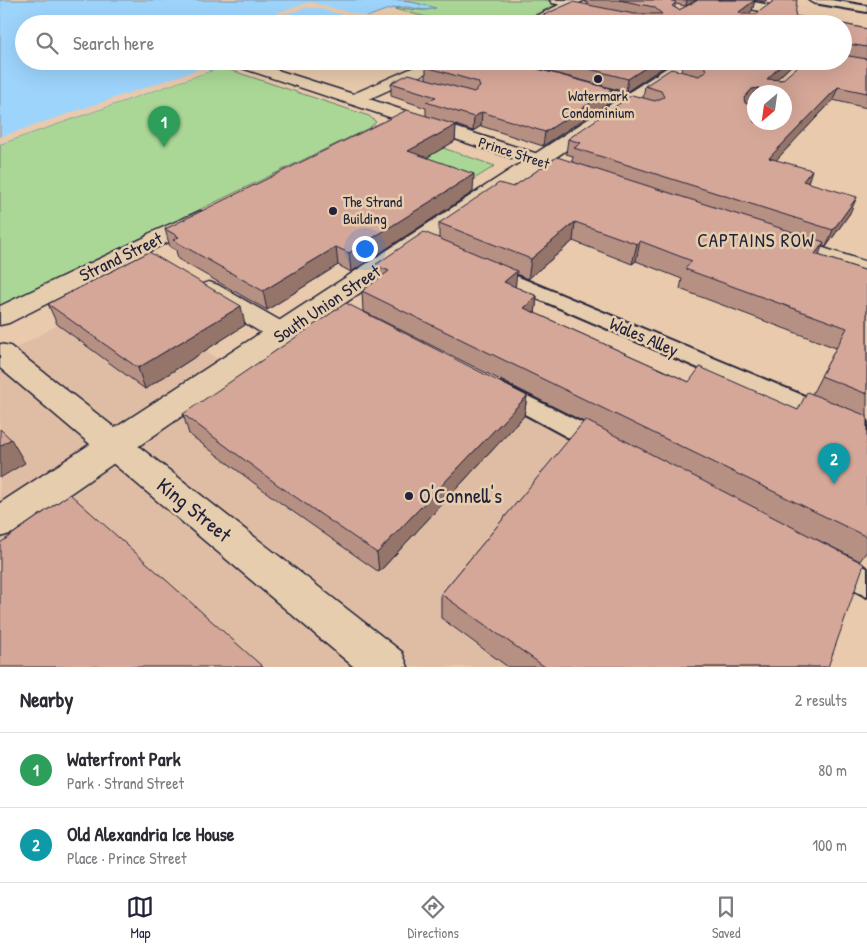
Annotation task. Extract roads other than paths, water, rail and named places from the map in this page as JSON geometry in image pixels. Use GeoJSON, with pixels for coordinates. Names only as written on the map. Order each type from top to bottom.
{"type":"FeatureCollection","features":[{"type":"Feature","properties":{"kind":"street"},"geometry":{"type":"LineString","coordinates":[[722,0],[766,8]]}},
{"type":"Feature","properties":{"kind":"street"},"geometry":{"type":"LineString","coordinates":[[756,15],[778,0]]}},
{"type":"Feature","properties":{"kind":"street"},"geometry":{"type":"LineString","coordinates":[[547,15],[572,4]]}},
{"type":"Feature","properties":{"kind":"street","name":"Prince Street"},"geometry":{"type":"LineString","coordinates":[[262,70],[567,170]]}},
{"type":"Feature","properties":{"kind":"street"},"geometry":{"type":"LineString","coordinates":[[354,100],[421,70]]}},
{"type":"Feature","properties":{"kind":"street","name":"South Union Street"},"geometry":{"type":"LineString","coordinates":[[0,522],[540,162],[635,103],[680,72]]}},
{"type":"Feature","properties":{"kind":"street"},"geometry":{"type":"LineString","coordinates":[[561,82],[635,103]]}},
{"type":"Feature","properties":{"kind":"street"},"geometry":{"type":"LineString","coordinates":[[378,130],[404,117]]}},
{"type":"Feature","properties":{"kind":"street","name":"Strand Street"},"geometry":{"type":"LineString","coordinates":[[0,317],[152,250],[217,209]]}},
{"type":"Feature","properties":{"kind":"street"},"geometry":{"type":"LineString","coordinates":[[764,236],[867,270]]}},
{"type":"Feature","properties":{"kind":"street"},"geometry":{"type":"LineString","coordinates":[[187,277],[283,334]]}},
{"type":"Feature","properties":{"kind":"street","name":"King Street"},"geometry":{"type":"LineString","coordinates":[[0,352],[388,667]]}},
{"type":"Feature","properties":{"kind":"lane"},"geometry":{"type":"LineString","coordinates":[[814,0],[867,9]]}},
{"type":"Feature","properties":{"kind":"lane"},"geometry":{"type":"LineString","coordinates":[[401,79],[424,86]]}},
{"type":"Feature","properties":{"kind":"lane"},"geometry":{"type":"LineString","coordinates":[[420,242],[443,251]]}},
{"type":"Feature","properties":{"kind":"lane","name":"Wales Alley"},"geometry":{"type":"LineString","coordinates":[[470,262],[867,432]]}},
{"type":"Feature","properties":{"kind":"lane"},"geometry":{"type":"LineString","coordinates":[[330,302],[354,315]]}},
{"type":"Feature","properties":{"kind":"lane"},"geometry":{"type":"LineString","coordinates":[[478,380],[619,453]]}},
{"type":"Feature","properties":{"kind":"lane"},"geometry":{"type":"LineString","coordinates":[[813,554],[867,583]]}},
{"type":"Feature","properties":{"kind":"water"},"geometry":{"type":"Polygon","coordinates":[[[0,0],[403,0],[436,8],[424,10],[399,7],[373,15],[15,15],[15,70],[212,70],[0,144],[0,0]]]}},
{"type":"Feature","properties":{"kind":"place","name":"Watermark Condominium"},"geometry":{"type":"Point","coordinates":[598,79]}},
{"type":"Feature","properties":{"kind":"place","name":"Waterfront Park"},"geometry":{"type":"Point","coordinates":[164,147]}},
{"type":"Feature","properties":{"kind":"place","name":"The Strand Building"},"geometry":{"type":"Point","coordinates":[333,211]}},
{"type":"Feature","properties":{"kind":"place","name":"Old Alexandria Ice House"},"geometry":{"type":"Point","coordinates":[834,484]}},
{"type":"Feature","properties":{"kind":"place","name":"O'Connell's"},"geometry":{"type":"Point","coordinates":[409,496]}},
{"type":"Feature","properties":{"kind":"district","name":"CAPTAINS ROW"},"geometry":{"type":"Point","coordinates":[756,240]}}]}
